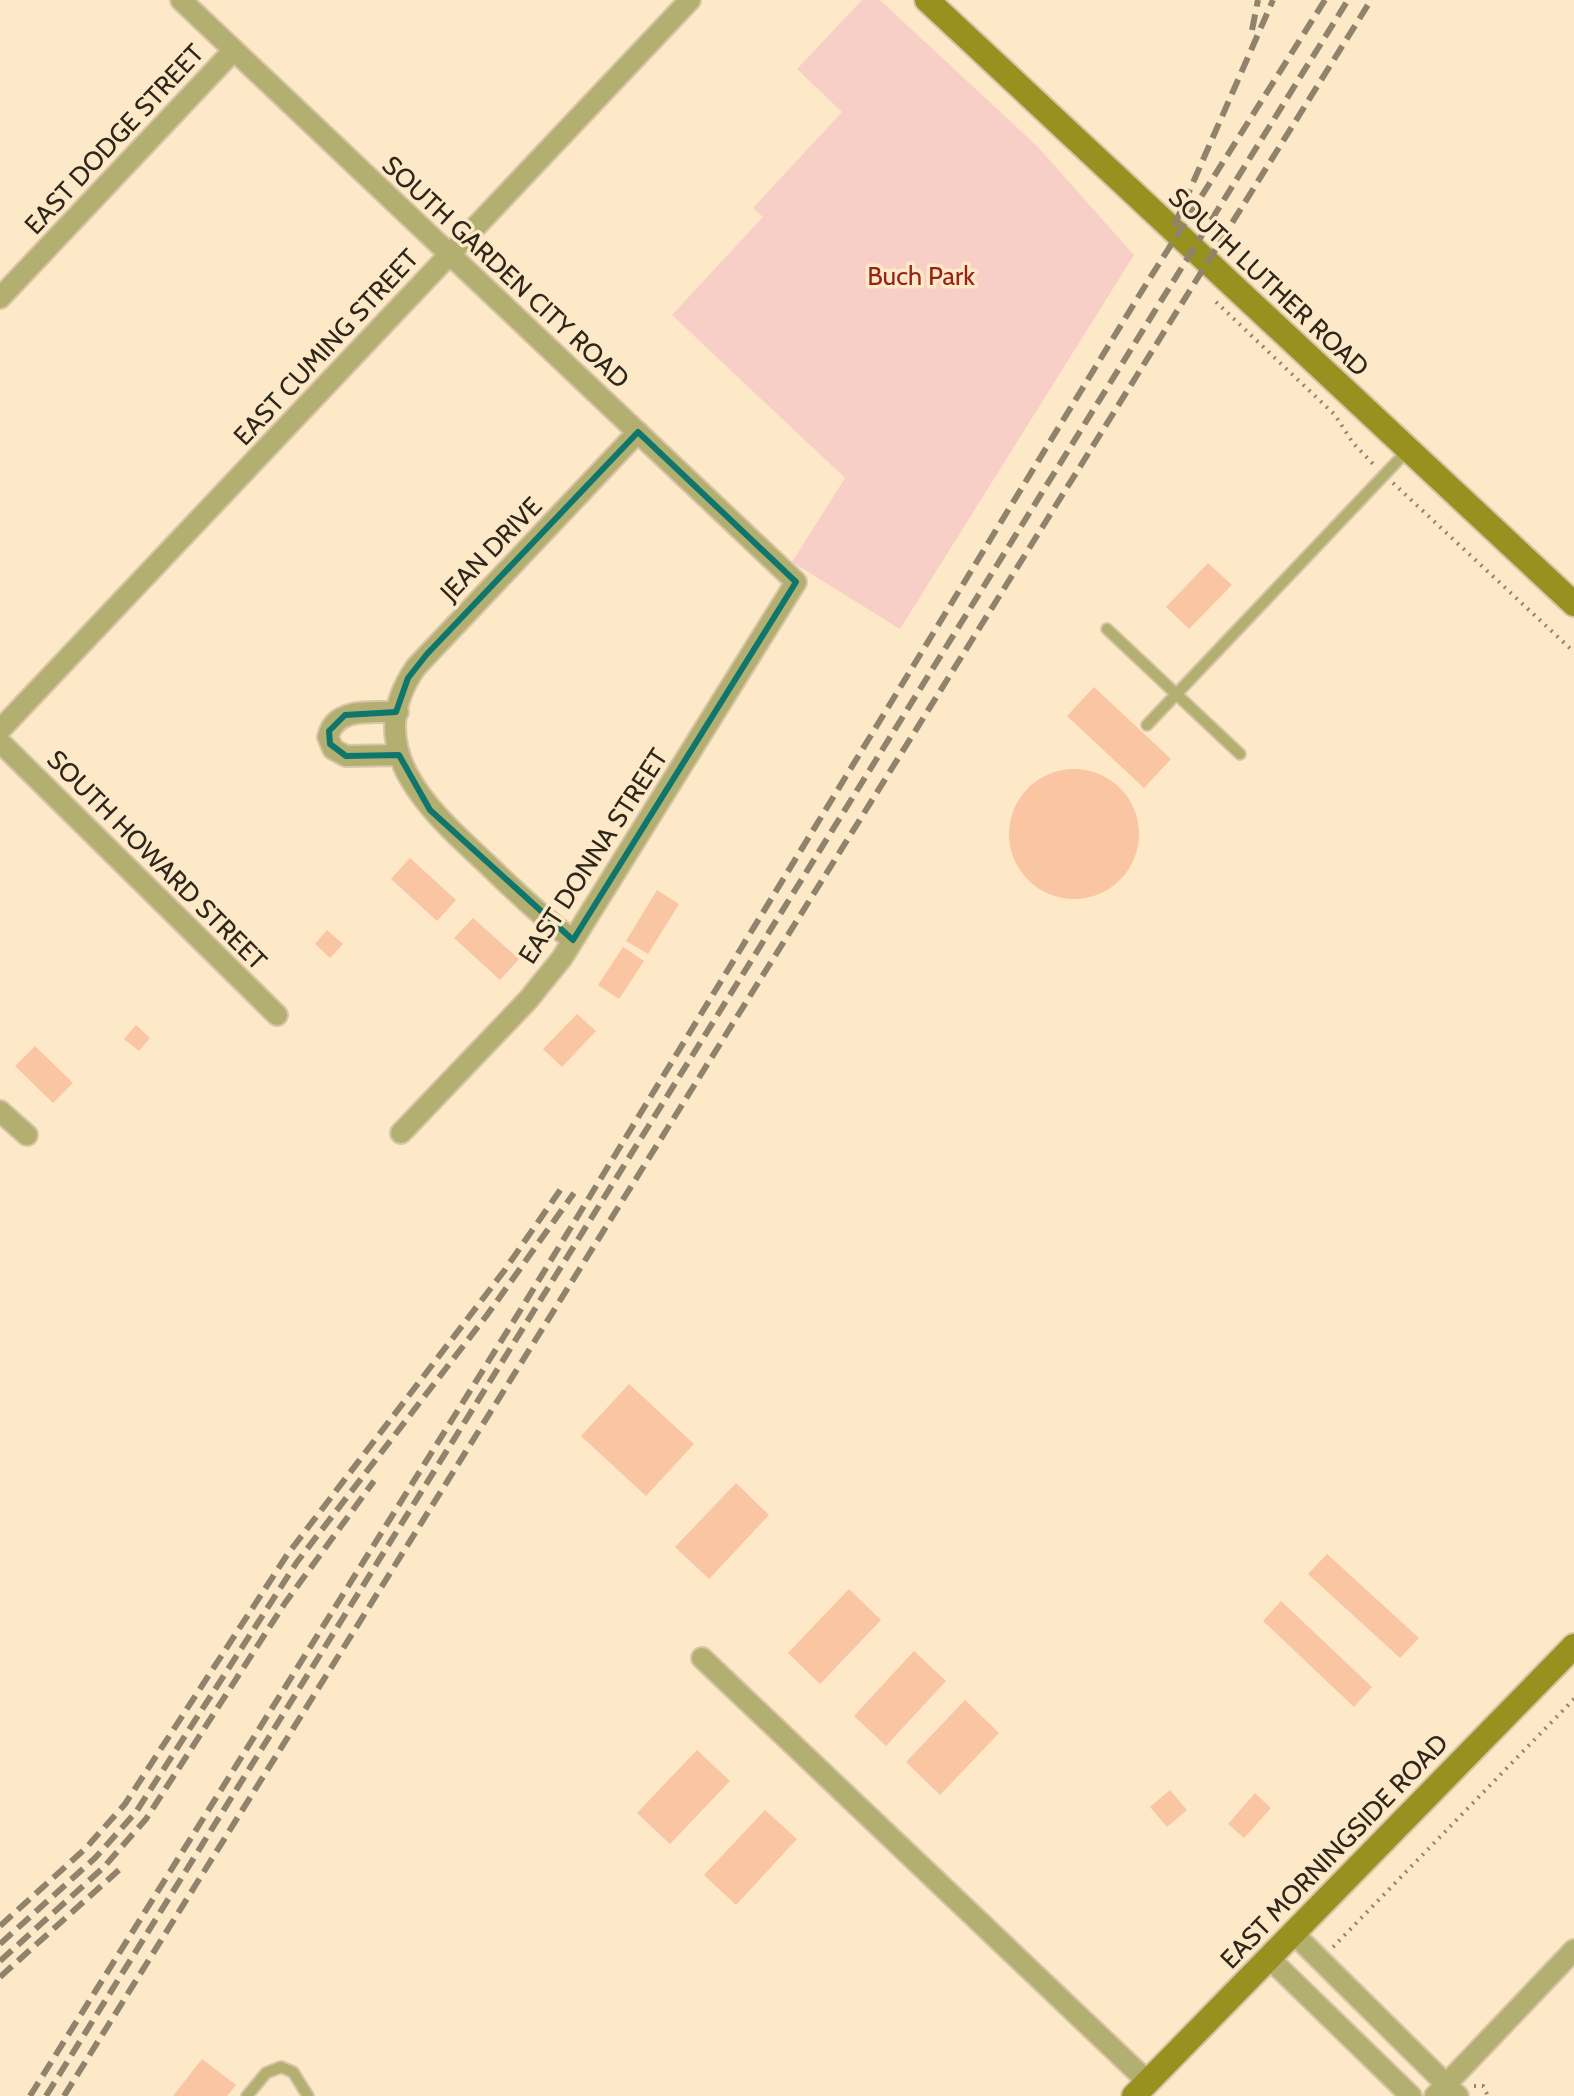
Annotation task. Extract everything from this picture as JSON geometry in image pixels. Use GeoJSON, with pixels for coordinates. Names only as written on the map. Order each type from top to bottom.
{"type":"FeatureCollection","features":[{"type":"Feature","properties":{"kind":"street","name":"SOUTH GARDEN CITY ROAD"},"geometry":{"type":"LineString","coordinates":[[181,0],[796,582]]}},
{"type":"Feature","properties":{"kind":"street","name":"EAST CUMING STREET"},"geometry":{"type":"LineString","coordinates":[[0,730],[690,0]]}},
{"type":"Feature","properties":{"kind":"street","name":"SOUTH LUTHER ROAD"},"geometry":{"type":"LineString","coordinates":[[927,0],[1574,604]]}},
{"type":"Feature","properties":{"kind":"street","name":"EAST DODGE STREET"},"geometry":{"type":"LineString","coordinates":[[0,298],[234,50]]}},
{"type":"Feature","properties":{"kind":"street","name":"JEAN DRIVE"},"geometry":{"type":"LineString","coordinates":[[573,940],[430,810],[409,782],[399,755],[398,712],[404,686],[416,667],[638,432]]}},
{"type":"Feature","properties":{"kind":"street","name":"EAST DONNA STREET"},"geometry":{"type":"LineString","coordinates":[[401,1133],[528,1000],[573,940],[796,582]]}},
{"type":"Feature","properties":{"kind":"street"},"geometry":{"type":"LineString","coordinates":[[398,712],[345,715],[333,724],[328,737],[333,749],[346,756],[399,755]]}},
{"type":"Feature","properties":{"kind":"street","name":"SOUTH HOWARD STREET"},"geometry":{"type":"LineString","coordinates":[[0,742],[277,1015]]}},
{"type":"Feature","properties":{"kind":"street"},"geometry":{"type":"LineString","coordinates":[[0,1111],[27,1135]]}},
{"type":"Feature","properties":{"kind":"street","name":"EAST MORNINGSIDE ROAD"},"geometry":{"type":"LineString","coordinates":[[1141,2089],[1574,1646]]}},
{"type":"Feature","properties":{"kind":"street"},"geometry":{"type":"LineString","coordinates":[[702,1658],[1141,2089]]}},
{"type":"Feature","properties":{"kind":"street"},"geometry":{"type":"LineString","coordinates":[[1293,1933],[1450,2087],[1574,1950]]}},
{"type":"Feature","properties":{"kind":"street"},"geometry":{"type":"LineString","coordinates":[[1269,1958],[1411,2096]]}},
{"type":"Feature","properties":{"kind":"lane"},"geometry":{"type":"LineString","coordinates":[[1147,725],[1408,449]]}},
{"type":"Feature","properties":{"kind":"lane"},"geometry":{"type":"LineString","coordinates":[[1107,629],[1240,754]]}},
{"type":"Feature","properties":{"kind":"lane"},"geometry":{"type":"LineString","coordinates":[[247,2096],[266,2073],[281,2067],[293,2072],[308,2096]]}},
{"type":"Feature","properties":{"kind":"path"},"geometry":{"type":"LineString","coordinates":[[1344,1958],[1332,1947],[1574,1699]]}},
{"type":"Feature","properties":{"kind":"path"},"geometry":{"type":"LineString","coordinates":[[1450,2087],[1483,2086],[1488,2096]]}},
{"type":"Feature","properties":{"kind":"highlighted area"},"geometry":{"type":"Polygon","coordinates":[[[638,432],[796,582],[573,940],[430,810],[399,755],[346,756],[330,744],[329,731],[345,715],[396,712],[408,678],[427,654],[638,432]]]}},
{"type":"Feature","properties":{"kind":"green space","name":"Buch Park"},"geometry":{"type":"Polygon","coordinates":[[[862,0],[880,0],[1037,146],[1134,255],[900,629],[792,562],[845,478],[672,315],[763,217],[753,208],[842,112],[797,69],[862,0]]]}},
{"type":"Feature","properties":{"kind":"building"},"geometry":{"type":"Polygon","coordinates":[[[1208,563],[1232,585],[1189,629],[1166,607],[1208,563]]]}},
{"type":"Feature","properties":{"kind":"building"},"geometry":{"type":"Polygon","coordinates":[[[1094,687],[1171,759],[1144,788],[1067,716],[1094,687]]]}},
{"type":"Feature","properties":{"kind":"building"},"geometry":{"type":"Polygon","coordinates":[[[1074,769],[1099,774],[1120,788],[1134,809],[1139,834],[1134,859],[1120,880],[1099,894],[1074,899],[1049,894],[1028,880],[1014,859],[1009,834],[1014,809],[1028,788],[1049,774],[1074,769]]]}},
{"type":"Feature","properties":{"kind":"building"},"geometry":{"type":"Polygon","coordinates":[[[410,858],[456,900],[437,921],[391,879],[410,858]]]}},
{"type":"Feature","properties":{"kind":"building"},"geometry":{"type":"Polygon","coordinates":[[[657,890],[679,904],[648,954],[626,941],[657,890]]]}},
{"type":"Feature","properties":{"kind":"building"},"geometry":{"type":"Polygon","coordinates":[[[473,918],[519,959],[500,980],[454,938],[473,918]]]}},
{"type":"Feature","properties":{"kind":"building"},"geometry":{"type":"Polygon","coordinates":[[[327,930],[343,944],[330,958],[315,944],[327,930]]]}},
{"type":"Feature","properties":{"kind":"building"},"geometry":{"type":"Polygon","coordinates":[[[623,947],[644,961],[619,999],[598,985],[623,947]]]}},
{"type":"Feature","properties":{"kind":"building"},"geometry":{"type":"Polygon","coordinates":[[[577,1014],[596,1031],[562,1067],[543,1049],[577,1014]]]}},
{"type":"Feature","properties":{"kind":"building"},"geometry":{"type":"Polygon","coordinates":[[[136,1025],[150,1038],[139,1051],[124,1039],[136,1025]]]}},
{"type":"Feature","properties":{"kind":"building"},"geometry":{"type":"Polygon","coordinates":[[[35,1046],[73,1083],[53,1103],[15,1066],[35,1046]]]}},
{"type":"Feature","properties":{"kind":"building"},"geometry":{"type":"Polygon","coordinates":[[[629,1384],[694,1444],[646,1496],[581,1436],[629,1384]]]}},
{"type":"Feature","properties":{"kind":"building"},"geometry":{"type":"Polygon","coordinates":[[[736,1483],[769,1515],[709,1579],[675,1547],[736,1483]]]}},
{"type":"Feature","properties":{"kind":"building"},"geometry":{"type":"Polygon","coordinates":[[[1327,1554],[1419,1638],[1400,1658],[1308,1574],[1327,1554]]]}},
{"type":"Feature","properties":{"kind":"building"},"geometry":{"type":"Polygon","coordinates":[[[849,1589],[881,1620],[820,1684],[788,1653],[849,1589]]]}},
{"type":"Feature","properties":{"kind":"building"},"geometry":{"type":"Polygon","coordinates":[[[1281,1601],[1372,1687],[1354,1707],[1263,1621],[1281,1601]]]}},
{"type":"Feature","properties":{"kind":"building"},"geometry":{"type":"Polygon","coordinates":[[[914,1651],[946,1681],[886,1746],[854,1716],[914,1651]]]}},
{"type":"Feature","properties":{"kind":"building"},"geometry":{"type":"Polygon","coordinates":[[[965,1700],[999,1733],[940,1795],[906,1762],[965,1700]]]}},
{"type":"Feature","properties":{"kind":"building"},"geometry":{"type":"Polygon","coordinates":[[[697,1750],[730,1781],[670,1844],[637,1813],[697,1750]]]}},
{"type":"Feature","properties":{"kind":"building"},"geometry":{"type":"Polygon","coordinates":[[[1170,1790],[1187,1810],[1167,1827],[1150,1807],[1170,1790]]]}},
{"type":"Feature","properties":{"kind":"building"},"geometry":{"type":"Polygon","coordinates":[[[1255,1793],[1271,1808],[1244,1838],[1228,1824],[1255,1793]]]}},
{"type":"Feature","properties":{"kind":"building"},"geometry":{"type":"Polygon","coordinates":[[[765,1810],[797,1839],[736,1905],[704,1875],[765,1810]]]}},
{"type":"Feature","properties":{"kind":"building"},"geometry":{"type":"Polygon","coordinates":[[[202,2059],[236,2085],[227,2096],[173,2096],[202,2059]]]}},
{"type":"Feature","properties":{"kind":"railway"},"geometry":{"type":"LineString","coordinates":[[1252,30],[1258,0]]}},
{"type":"Feature","properties":{"kind":"railway"},"geometry":{"type":"LineString","coordinates":[[1174,226],[1273,0]]}},
{"type":"Feature","properties":{"kind":"railway"},"geometry":{"type":"LineString","coordinates":[[30,2096],[523,1306],[1140,294],[1325,0]]}},
{"type":"Feature","properties":{"kind":"railway"},"geometry":{"type":"LineString","coordinates":[[46,2096],[1348,0]]}},
{"type":"Feature","properties":{"kind":"railway"},"geometry":{"type":"LineString","coordinates":[[64,2096],[1371,0]]}},
{"type":"Feature","properties":{"kind":"railway"},"geometry":{"type":"LineString","coordinates":[[0,1926],[86,1848],[125,1804],[287,1555],[504,1271],[563,1186]]}},
{"type":"Feature","properties":{"kind":"railway"},"geometry":{"type":"LineString","coordinates":[[0,1944],[95,1858],[136,1812],[297,1562],[487,1315],[574,1193]]}},
{"type":"Feature","properties":{"kind":"railway"},"geometry":{"type":"LineString","coordinates":[[0,1961],[104,1867],[146,1819],[285,1603],[374,1481]]}},
{"type":"Feature","properties":{"kind":"railway"},"geometry":{"type":"LineString","coordinates":[[0,1977],[120,1869]]}}]}
